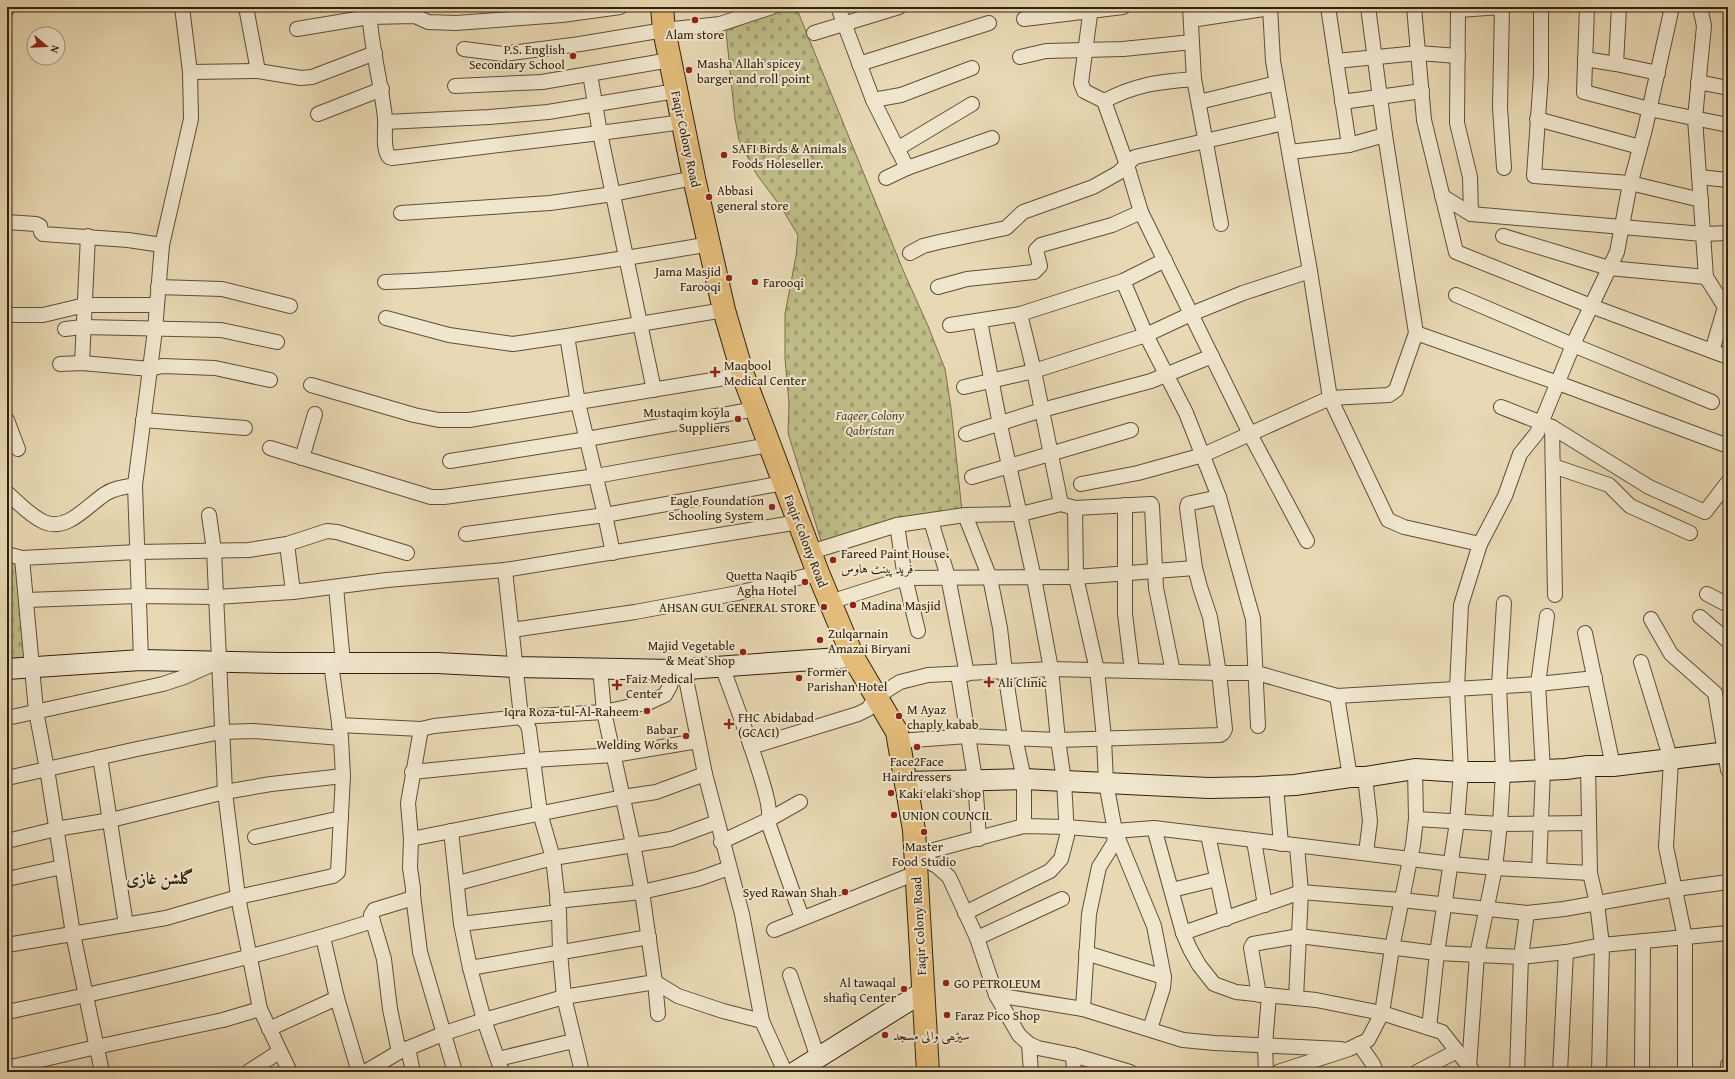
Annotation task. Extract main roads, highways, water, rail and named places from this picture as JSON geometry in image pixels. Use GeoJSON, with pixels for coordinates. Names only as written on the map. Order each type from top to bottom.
{"type":"FeatureCollection","features":[{"type":"Feature","properties":{"kind":"main road","name":"Faqir Colony Road"},"geometry":{"type":"LineString","coordinates":[[662,7],[664,30],[694,178],[724,310],[743,375],[818,573],[853,657],[897,732],[914,830],[928,1072]]}},
{"type":"Feature","properties":{"kind":"main road"},"geometry":{"type":"LineString","coordinates":[[7,669],[141,660],[218,662],[437,663],[516,667],[679,670],[853,657]]}},
{"type":"Feature","properties":{"kind":"main road"},"geometry":{"type":"LineString","coordinates":[[906,782],[975,779],[1024,779],[1209,788],[1276,786],[1357,777],[1415,768],[1461,772],[1503,772],[1588,766],[1613,766],[1670,760],[1727,758]]}},
{"type":"Feature","properties":{"kind":"main road"},"geometry":{"type":"LineString","coordinates":[[809,1066],[923,992]]}},
{"type":"Feature","properties":{"kind":"place","name":"Alam store"},"geometry":{"type":"Point","coordinates":[695,20]}},
{"type":"Feature","properties":{"kind":"place","name":"P.S. English Secondary School"},"geometry":{"type":"Point","coordinates":[573,56]}},
{"type":"Feature","properties":{"kind":"place","name":"Masha Allah spicey barger and roll point"},"geometry":{"type":"Point","coordinates":[689,70]}},
{"type":"Feature","properties":{"kind":"place","name":"SAFI Birds & Animals Foods Holeseller."},"geometry":{"type":"Point","coordinates":[724,155]}},
{"type":"Feature","properties":{"kind":"place","name":"Abbasi general store"},"geometry":{"type":"Point","coordinates":[709,197]}},
{"type":"Feature","properties":{"kind":"place","name":"Jama Masjid Farooqi"},"geometry":{"type":"Point","coordinates":[729,278]}},
{"type":"Feature","properties":{"kind":"place","name":"Farooqi"},"geometry":{"type":"Point","coordinates":[755,282]}},
{"type":"Feature","properties":{"kind":"place","name":"Maqbool Medical Center"},"geometry":{"type":"Point","coordinates":[715,372]}},
{"type":"Feature","properties":{"kind":"place","name":"Mustaqim koyla Suppliers"},"geometry":{"type":"Point","coordinates":[738,419]}},
{"type":"Feature","properties":{"kind":"place","name":"Eagle Foundation Schooling System"},"geometry":{"type":"Point","coordinates":[772,507]}},
{"type":"Feature","properties":{"kind":"place","name":"Fareed Paint House، فرید پینٹ ہاوس"},"geometry":{"type":"Point","coordinates":[833,560]}},
{"type":"Feature","properties":{"kind":"place","name":"Quetta Naqib Agha Hotel"},"geometry":{"type":"Point","coordinates":[805,582]}},
{"type":"Feature","properties":{"kind":"place","name":"Madina Masjid"},"geometry":{"type":"Point","coordinates":[853,605]}},
{"type":"Feature","properties":{"kind":"place","name":"AHSAN GUL GENERAL STORE"},"geometry":{"type":"Point","coordinates":[824,607]}},
{"type":"Feature","properties":{"kind":"place","name":"Zulqarnain Amazai Biryani"},"geometry":{"type":"Point","coordinates":[820,640]}},
{"type":"Feature","properties":{"kind":"place","name":"Majid Vegetable & Meat Shop"},"geometry":{"type":"Point","coordinates":[743,652]}},
{"type":"Feature","properties":{"kind":"place","name":"Former Parishan Hotel"},"geometry":{"type":"Point","coordinates":[799,678]}},
{"type":"Feature","properties":{"kind":"place","name":"Ali Clinic"},"geometry":{"type":"Point","coordinates":[989,682]}},
{"type":"Feature","properties":{"kind":"place","name":"Faiz Medical Center"},"geometry":{"type":"Point","coordinates":[617,685]}},
{"type":"Feature","properties":{"kind":"place","name":"Iqra Roza-tul-Al-Raheem"},"geometry":{"type":"Point","coordinates":[647,711]}},
{"type":"Feature","properties":{"kind":"place","name":"M Ayaz chaply kabab"},"geometry":{"type":"Point","coordinates":[899,716]}},
{"type":"Feature","properties":{"kind":"place","name":"FHC Abidabad (GCACI)"},"geometry":{"type":"Point","coordinates":[729,724]}},
{"type":"Feature","properties":{"kind":"place","name":"Babar Welding Works"},"geometry":{"type":"Point","coordinates":[686,736]}},
{"type":"Feature","properties":{"kind":"place","name":"Face2Face Hairdressers"},"geometry":{"type":"Point","coordinates":[917,747]}},
{"type":"Feature","properties":{"kind":"place","name":"Kaki elaki shop"},"geometry":{"type":"Point","coordinates":[891,793]}},
{"type":"Feature","properties":{"kind":"place","name":"UNION COUNCIL"},"geometry":{"type":"Point","coordinates":[894,815]}},
{"type":"Feature","properties":{"kind":"place","name":"Master Food Studio"},"geometry":{"type":"Point","coordinates":[924,832]}},
{"type":"Feature","properties":{"kind":"place","name":"Syed Rawan Shah"},"geometry":{"type":"Point","coordinates":[845,892]}},
{"type":"Feature","properties":{"kind":"place","name":"GO PETROLEUM"},"geometry":{"type":"Point","coordinates":[946,983]}},
{"type":"Feature","properties":{"kind":"place","name":"Al tawaqal shafiq Center"},"geometry":{"type":"Point","coordinates":[904,989]}},
{"type":"Feature","properties":{"kind":"place","name":"Faraz Pico Shop"},"geometry":{"type":"Point","coordinates":[947,1015]}},
{"type":"Feature","properties":{"kind":"place","name":"سیڑھی والی مسجد"},"geometry":{"type":"Point","coordinates":[885,1035]}},
{"type":"Feature","properties":{"kind":"district","name":"گلشن غازی"},"geometry":{"type":"Point","coordinates":[160,877]}},
{"type":"Feature","properties":{"kind":"park label","name":"Faqeer Colony Qabristan"},"geometry":{"type":"Point","coordinates":[870,422]}}]}
